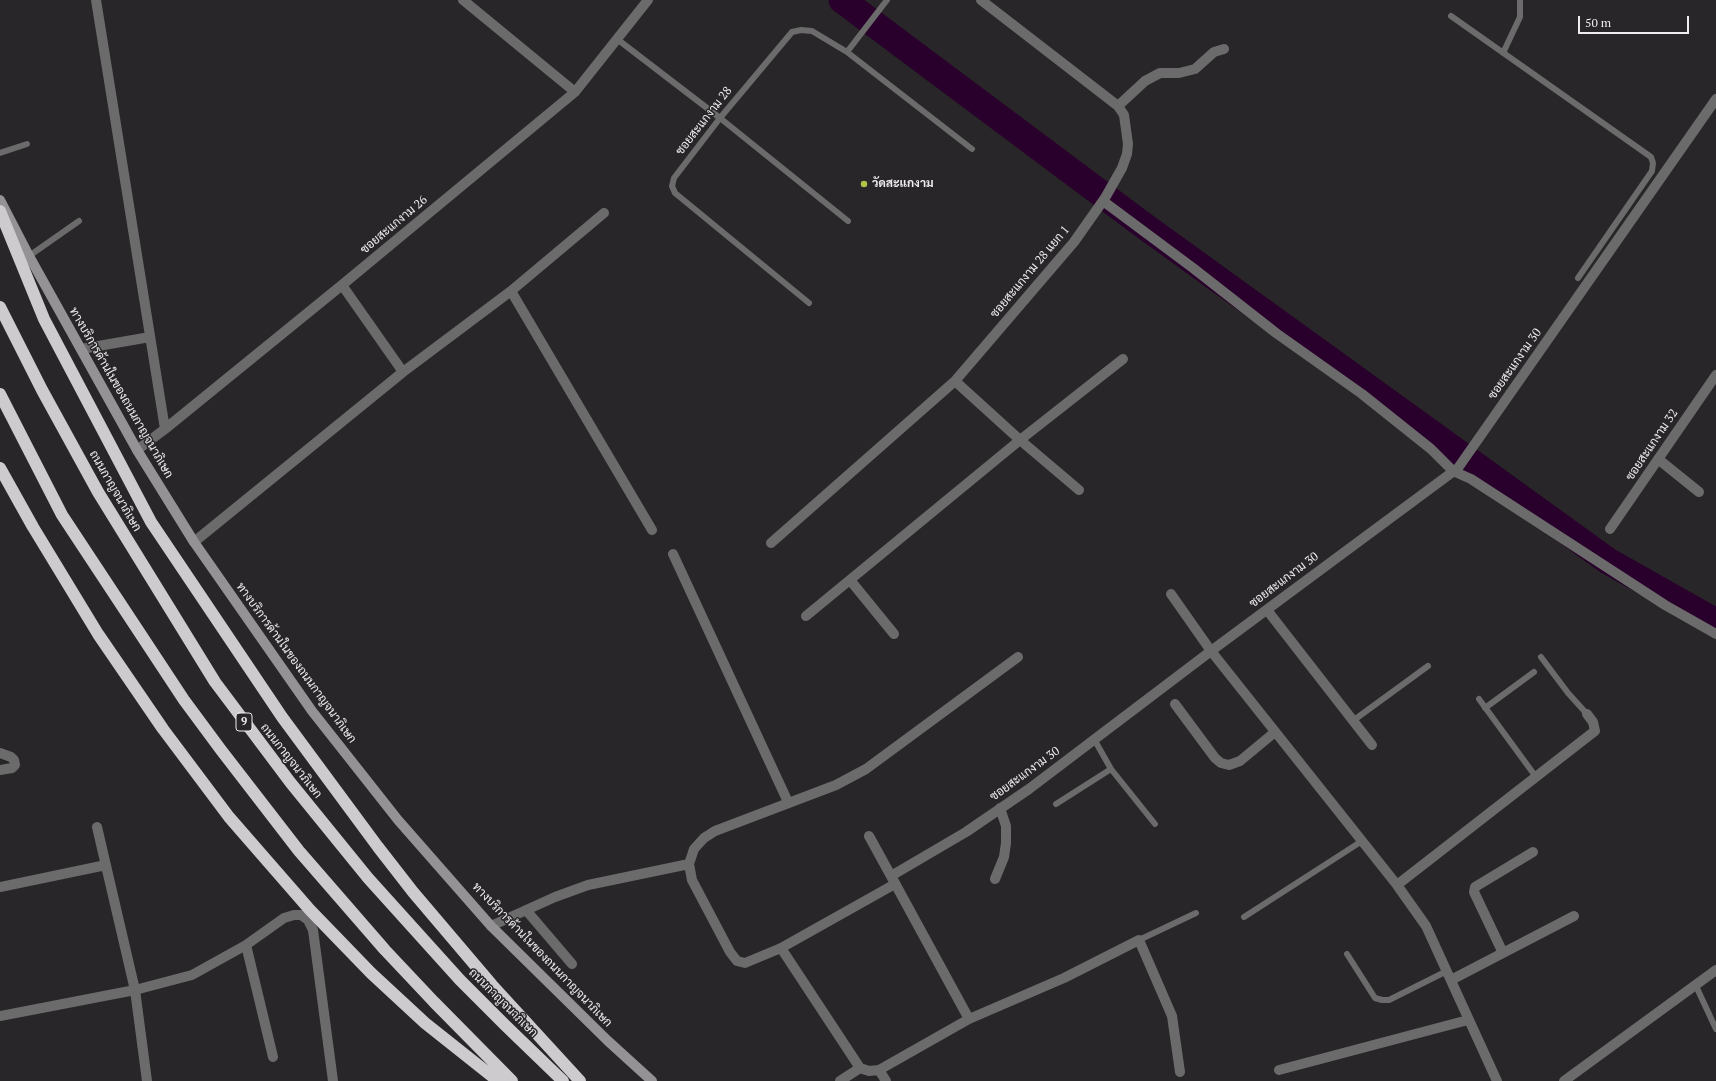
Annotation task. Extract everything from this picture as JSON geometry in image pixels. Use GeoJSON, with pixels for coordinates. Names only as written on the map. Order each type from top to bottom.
{"type":"FeatureCollection","features":[{"type":"Feature","properties":{"kind":"highway"},"geometry":{"type":"LineString","coordinates":[[0,211],[44,319],[151,522],[282,717],[378,847],[413,892],[487,980],[580,1081]]}},
{"type":"Feature","properties":{"kind":"highway","name":"ถนนกาญจนาภิเษก"},"geometry":{"type":"LineString","coordinates":[[0,307],[42,390],[98,492],[219,688],[294,788],[368,878],[460,980],[563,1081]]}},
{"type":"Feature","properties":{"kind":"highway"},"geometry":{"type":"LineString","coordinates":[[0,394],[62,515],[184,700],[221,750],[299,851],[380,945],[512,1081]]}},
{"type":"Feature","properties":{"kind":"highway"},"geometry":{"type":"LineString","coordinates":[[0,468],[33,527],[98,634],[163,729],[229,817],[310,910],[371,973],[425,1023],[498,1081]]}},
{"type":"Feature","properties":{"kind":"main road","name":"ทางบริการด้านในของถนนกาญจนาภิเษก"},"geometry":{"type":"LineString","coordinates":[[0,200],[29,256],[137,450],[194,542],[312,711],[398,820],[491,926],[608,1041],[652,1081]]}},
{"type":"Feature","properties":{"kind":"street"},"geometry":{"type":"LineString","coordinates":[[96,0],[165,429]]}},
{"type":"Feature","properties":{"kind":"street"},"geometry":{"type":"LineString","coordinates":[[463,0],[575,92]]}},
{"type":"Feature","properties":{"kind":"street","name":"ซอยสะแกงาม 26"},"geometry":{"type":"LineString","coordinates":[[137,450],[342,286],[575,92],[648,0]]}},
{"type":"Feature","properties":{"kind":"street"},"geometry":{"type":"LineString","coordinates":[[981,0],[1118,106],[1145,81],[1160,73],[1179,73],[1195,69],[1214,52],[1224,49]]}},
{"type":"Feature","properties":{"kind":"street","name":"ซอยสะแกงาม 30"},"geometry":{"type":"LineString","coordinates":[[688,864],[692,880],[730,952],[737,961],[745,963],[781,948],[893,880],[1029,789],[1455,469],[1479,439],[1716,99]]}},
{"type":"Feature","properties":{"kind":"street","name":"ซอยสะแกงาม 28 แยก 1"},"geometry":{"type":"LineString","coordinates":[[771,543],[955,381],[1074,242],[1118,178],[1127,154],[1128,144],[1124,116],[1118,106]]}},
{"type":"Feature","properties":{"kind":"street"},"geometry":{"type":"LineString","coordinates":[[1104,199],[1276,333],[1362,394],[1455,469],[1665,605],[1716,634]]}},
{"type":"Feature","properties":{"kind":"street"},"geometry":{"type":"LineString","coordinates":[[194,542],[403,372],[511,291],[604,213]]}},
{"type":"Feature","properties":{"kind":"street"},"geometry":{"type":"LineString","coordinates":[[342,286],[403,372]]}},
{"type":"Feature","properties":{"kind":"street"},"geometry":{"type":"LineString","coordinates":[[511,291],[652,530]]}},
{"type":"Feature","properties":{"kind":"street"},"geometry":{"type":"LineString","coordinates":[[81,349],[150,337]]}},
{"type":"Feature","properties":{"kind":"street"},"geometry":{"type":"LineString","coordinates":[[806,616],[1020,440],[1123,359]]}},
{"type":"Feature","properties":{"kind":"street","name":"ซอยสะแกงาม 32"},"geometry":{"type":"LineString","coordinates":[[1610,529],[1716,376]]}},
{"type":"Feature","properties":{"kind":"street"},"geometry":{"type":"LineString","coordinates":[[955,381],[1020,440],[1079,490]]}},
{"type":"Feature","properties":{"kind":"street"},"geometry":{"type":"LineString","coordinates":[[1658,458],[1699,492]]}},
{"type":"Feature","properties":{"kind":"street"},"geometry":{"type":"LineString","coordinates":[[673,554],[788,802]]}},
{"type":"Feature","properties":{"kind":"street"},"geometry":{"type":"LineString","coordinates":[[850,580],[894,634]]}},
{"type":"Feature","properties":{"kind":"street"},"geometry":{"type":"LineString","coordinates":[[1171,594],[1211,651],[1398,885],[1426,926],[1497,1081]]}},
{"type":"Feature","properties":{"kind":"street"},"geometry":{"type":"LineString","coordinates":[[1267,610],[1372,745]]}},
{"type":"Feature","properties":{"kind":"street"},"geometry":{"type":"LineString","coordinates":[[491,926],[555,897],[588,885],[688,864],[694,849],[704,838],[715,831],[836,785],[866,769],[1018,657]]}},
{"type":"Feature","properties":{"kind":"street"},"geometry":{"type":"LineString","coordinates":[[1175,704],[1215,758],[1230,765],[1240,761],[1275,732]]}},
{"type":"Feature","properties":{"kind":"street"},"geometry":{"type":"LineString","coordinates":[[1398,885],[1594,731],[1593,722],[1587,714]]}},
{"type":"Feature","properties":{"kind":"street"},"geometry":{"type":"LineString","coordinates":[[0,753],[11,757],[14,760],[14,765],[12,768],[0,770]]}},
{"type":"Feature","properties":{"kind":"street"},"geometry":{"type":"LineString","coordinates":[[995,879],[1004,857],[1006,843],[1006,826],[1000,808]]}},
{"type":"Feature","properties":{"kind":"street"},"geometry":{"type":"LineString","coordinates":[[98,827],[135,990],[147,1081]]}},
{"type":"Feature","properties":{"kind":"street"},"geometry":{"type":"LineString","coordinates":[[869,836],[969,1020]]}},
{"type":"Feature","properties":{"kind":"street"},"geometry":{"type":"LineString","coordinates":[[1503,953],[1474,892],[1475,887],[1534,852]]}},
{"type":"Feature","properties":{"kind":"street"},"geometry":{"type":"LineString","coordinates":[[0,887],[106,865]]}},
{"type":"Feature","properties":{"kind":"street"},"geometry":{"type":"LineString","coordinates":[[526,910],[572,964]]}},
{"type":"Feature","properties":{"kind":"street"},"geometry":{"type":"LineString","coordinates":[[0,1016],[135,990],[192,975],[246,945],[284,918],[294,915],[301,915],[308,920],[313,930],[333,1081]]}},
{"type":"Feature","properties":{"kind":"street"},"geometry":{"type":"LineString","coordinates":[[1449,976],[1503,953],[1574,916]]}},
{"type":"Feature","properties":{"kind":"street"},"geometry":{"type":"LineString","coordinates":[[781,948],[860,1068],[870,1071],[878,1070],[969,1020],[1064,978],[1139,940],[1172,1016],[1180,1072]]}},
{"type":"Feature","properties":{"kind":"street"},"geometry":{"type":"LineString","coordinates":[[246,945],[273,1057]]}},
{"type":"Feature","properties":{"kind":"street"},"geometry":{"type":"LineString","coordinates":[[1564,1081],[1716,970]]}},
{"type":"Feature","properties":{"kind":"street"},"geometry":{"type":"LineString","coordinates":[[1279,1070],[1468,1020]]}},
{"type":"Feature","properties":{"kind":"street"},"geometry":{"type":"LineString","coordinates":[[840,1081],[860,1068]]}},
{"type":"Feature","properties":{"kind":"street"},"geometry":{"type":"LineString","coordinates":[[878,1070],[886,1081]]}},
{"type":"Feature","properties":{"kind":"lane"},"geometry":{"type":"LineString","coordinates":[[1503,53],[1520,17],[1520,0]]}},
{"type":"Feature","properties":{"kind":"lane"},"geometry":{"type":"LineString","coordinates":[[847,52],[886,2]]}},
{"type":"Feature","properties":{"kind":"lane"},"geometry":{"type":"LineString","coordinates":[[1451,16],[1651,157],[1653,163],[1652,171],[1578,278]]}},
{"type":"Feature","properties":{"kind":"lane","name":"ซอยสะแกงาม 28"},"geometry":{"type":"LineString","coordinates":[[808,303],[675,193],[672,186],[674,178],[720,118],[792,32],[801,30],[812,31],[847,52],[972,149]]}},
{"type":"Feature","properties":{"kind":"lane"},"geometry":{"type":"LineString","coordinates":[[617,39],[720,118],[848,221]]}},
{"type":"Feature","properties":{"kind":"lane"},"geometry":{"type":"LineString","coordinates":[[0,153],[27,144]]}},
{"type":"Feature","properties":{"kind":"lane"},"geometry":{"type":"LineString","coordinates":[[29,256],[79,221]]}},
{"type":"Feature","properties":{"kind":"lane"},"geometry":{"type":"LineString","coordinates":[[1541,657],[1568,693],[1587,714]]}},
{"type":"Feature","properties":{"kind":"lane"},"geometry":{"type":"LineString","coordinates":[[1354,720],[1428,666]]}},
{"type":"Feature","properties":{"kind":"lane"},"geometry":{"type":"LineString","coordinates":[[1485,708],[1534,672]]}},
{"type":"Feature","properties":{"kind":"lane"},"geometry":{"type":"LineString","coordinates":[[1479,699],[1536,777]]}},
{"type":"Feature","properties":{"kind":"lane"},"geometry":{"type":"LineString","coordinates":[[1094,739],[1111,769],[1155,824]]}},
{"type":"Feature","properties":{"kind":"lane"},"geometry":{"type":"LineString","coordinates":[[1056,804],[1111,769]]}},
{"type":"Feature","properties":{"kind":"lane"},"geometry":{"type":"LineString","coordinates":[[1244,917],[1362,841]]}},
{"type":"Feature","properties":{"kind":"lane"},"geometry":{"type":"LineString","coordinates":[[1139,940],[1196,913]]}},
{"type":"Feature","properties":{"kind":"lane"},"geometry":{"type":"LineString","coordinates":[[1347,954],[1375,998],[1382,1000],[1389,1000],[1449,976]]}},
{"type":"Feature","properties":{"kind":"lane"},"geometry":{"type":"LineString","coordinates":[[1696,986],[1716,1029]]}},
{"type":"Feature","properties":{"kind":"waterway"},"geometry":{"type":"LineString","coordinates":[[842,0],[1143,225],[1608,561],[1716,622]]}},
{"type":"Feature","properties":{"kind":"place","name":"วัดสะแกงาม"},"geometry":{"type":"Point","coordinates":[864,184]}}]}
